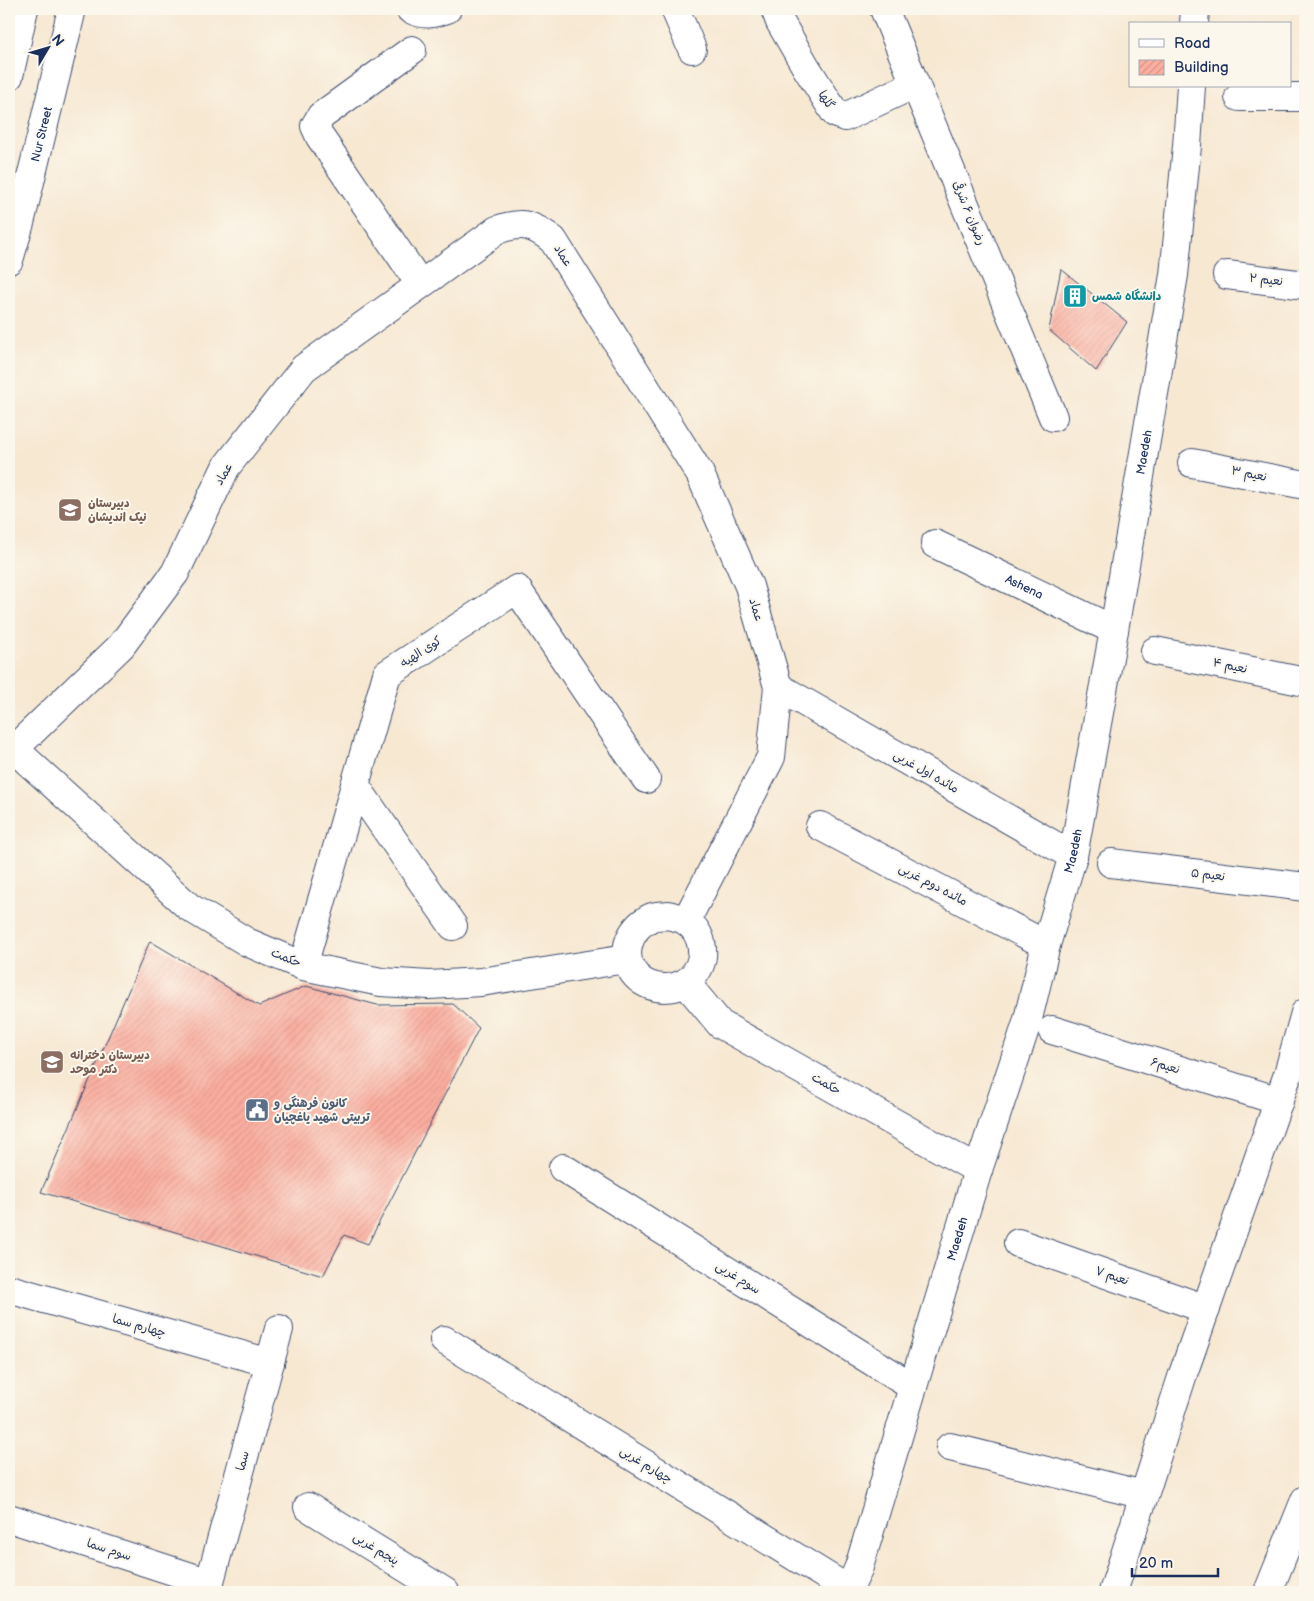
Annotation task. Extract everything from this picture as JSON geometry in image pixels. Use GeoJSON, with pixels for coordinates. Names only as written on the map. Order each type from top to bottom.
{"type":"FeatureCollection","features":[{"type":"Feature","properties":{"kind":"street"},"geometry":{"type":"LineString","coordinates":[[9,76],[24,9]]}},
{"type":"Feature","properties":{"kind":"street","name":"Nur Street"},"geometry":{"type":"LineString","coordinates":[[9,260],[20,223],[72,9]]}},
{"type":"Feature","properties":{"kind":"street"},"geometry":{"type":"LineString","coordinates":[[410,9],[431,14],[447,9]]}},
{"type":"Feature","properties":{"kind":"street"},"geometry":{"type":"LineString","coordinates":[[675,9],[692,49]]}},
{"type":"Feature","properties":{"kind":"street","name":"گلها"},"geometry":{"type":"LineString","coordinates":[[775,9],[780,22],[835,113],[845,117],[915,84]]}},
{"type":"Feature","properties":{"kind":"street","name":"رضوان ۶ شرقی"},"geometry":{"type":"LineString","coordinates":[[884,9],[1053,417]]}},
{"type":"Feature","properties":{"kind":"street"},"geometry":{"type":"LineString","coordinates":[[1194,22],[1195,9]]}},
{"type":"Feature","properties":{"kind":"street"},"geometry":{"type":"LineString","coordinates":[[412,50],[321,116],[315,126],[320,137],[420,284]]}},
{"type":"Feature","properties":{"kind":"street","name":"Maedeh"},"geometry":{"type":"LineString","coordinates":[[849,1591],[859,1567],[978,1170],[1027,1023],[1046,945],[1073,856],[1114,630],[1174,275],[1188,146],[1191,88]]}},
{"type":"Feature","properties":{"kind":"street"},"geometry":{"type":"LineString","coordinates":[[1239,97],[1305,97]]}},
{"type":"Feature","properties":{"kind":"street","name":"عماد"},"geometry":{"type":"LineString","coordinates":[[11,751],[121,646],[175,573],[226,467],[304,368],[497,230],[514,224],[528,226],[541,230],[553,240],[700,474],[749,586],[778,687],[771,757],[686,921]]}},
{"type":"Feature","properties":{"kind":"street","name":"نعیم ۲"},"geometry":{"type":"LineString","coordinates":[[1227,275],[1305,285]]}},
{"type":"Feature","properties":{"kind":"street","name":"نعیم ۳"},"geometry":{"type":"LineString","coordinates":[[1192,463],[1305,485]]}},
{"type":"Feature","properties":{"kind":"street","name":"Ashena"},"geometry":{"type":"LineString","coordinates":[[935,544],[1114,630]]}},
{"type":"Feature","properties":{"kind":"street","name":"کوی الهیه"},"geometry":{"type":"LineString","coordinates":[[303,966],[387,674],[518,589],[646,779]]}},
{"type":"Feature","properties":{"kind":"street","name":"نعیم ۴"},"geometry":{"type":"LineString","coordinates":[[1155,651],[1305,682]]}},
{"type":"Feature","properties":{"kind":"street","name":"مائده اول غربی"},"geometry":{"type":"LineString","coordinates":[[778,687],[1073,856]]}},
{"type":"Feature","properties":{"kind":"street","name":"حکمت"},"geometry":{"type":"LineString","coordinates":[[11,751],[188,907],[247,942],[303,966],[381,982],[429,984],[481,982],[626,959]]}},
{"type":"Feature","properties":{"kind":"street"},"geometry":{"type":"LineString","coordinates":[[355,785],[453,926]]}},
{"type":"Feature","properties":{"kind":"street","name":"مائده دوم غربی"},"geometry":{"type":"LineString","coordinates":[[820,826],[1046,945]]}},
{"type":"Feature","properties":{"kind":"street","name":"نعیم ۵"},"geometry":{"type":"LineString","coordinates":[[1111,863],[1305,887]]}},
{"type":"Feature","properties":{"kind":"street"},"geometry":{"type":"LineString","coordinates":[[668,915],[686,921],[698,934],[703,949],[702,963],[696,974],[686,983],[671,988],[653,986],[636,976],[626,959],[629,941],[636,928],[651,917],[668,915]]}},
{"type":"Feature","properties":{"kind":"street","name":"حکمت"},"geometry":{"type":"LineString","coordinates":[[686,983],[720,1024],[978,1170]]}},
{"type":"Feature","properties":{"kind":"street"},"geometry":{"type":"LineString","coordinates":[[1113,1592],[1206,1309],[1279,1101],[1305,1013]]}},
{"type":"Feature","properties":{"kind":"street","name":"نعیم۶"},"geometry":{"type":"LineString","coordinates":[[1052,1030],[1279,1101]]}},
{"type":"Feature","properties":{"kind":"street","name":"سوم غربی"},"geometry":{"type":"LineString","coordinates":[[563,1168],[913,1387]]}},
{"type":"Feature","properties":{"kind":"street","name":"نعیم ۷"},"geometry":{"type":"LineString","coordinates":[[1018,1243],[1206,1309]]}},
{"type":"Feature","properties":{"kind":"street","name":"چهارم سما"},"geometry":{"type":"LineString","coordinates":[[9,1289],[270,1363]]}},
{"type":"Feature","properties":{"kind":"street","name":"سما"},"geometry":{"type":"LineString","coordinates":[[209,1587],[279,1329]]}},
{"type":"Feature","properties":{"kind":"street","name":"چهارم غربی"},"geometry":{"type":"LineString","coordinates":[[444,1340],[849,1591]]}},
{"type":"Feature","properties":{"kind":"street"},"geometry":{"type":"LineString","coordinates":[[950,1447],[1144,1495]]}},
{"type":"Feature","properties":{"kind":"street"},"geometry":{"type":"LineString","coordinates":[[1268,1592],[1305,1500]]}},
{"type":"Feature","properties":{"kind":"street","name":"پنجم غربی"},"geometry":{"type":"LineString","coordinates":[[308,1507],[445,1592]]}},
{"type":"Feature","properties":{"kind":"street","name":"سوم سما"},"geometry":{"type":"LineString","coordinates":[[9,1518],[209,1587]]}},
{"type":"Feature","properties":{"kind":"building","name":"دانشگاه شمس"},"geometry":{"type":"Polygon","coordinates":[[[1061,269],[1127,322],[1096,371],[1049,330],[1061,269]]]}},
{"type":"Feature","properties":{"kind":"building","name":"کانون فرهنگی و تربیتی شهید یاغچیان"},"geometry":{"type":"Polygon","coordinates":[[[150,941],[259,1006],[306,986],[377,1005],[453,1004],[479,1028],[368,1244],[344,1235],[323,1276],[41,1192],[150,941]]]}},
{"type":"Feature","properties":{"kind":"place","name":"دانشگاه شمس"},"geometry":{"type":"Point","coordinates":[1075,296]}},
{"type":"Feature","properties":{"kind":"place","name":"دبیرستان نیک اندیشان"},"geometry":{"type":"Point","coordinates":[70,510]}},
{"type":"Feature","properties":{"kind":"place","name":"دبیرستان دخترانه دکتر موحد"},"geometry":{"type":"Point","coordinates":[52,1062]}},
{"type":"Feature","properties":{"kind":"place","name":"کانون فرهنگی و تربیتی شهید یاغچیان"},"geometry":{"type":"Point","coordinates":[257,1110]}}]}
